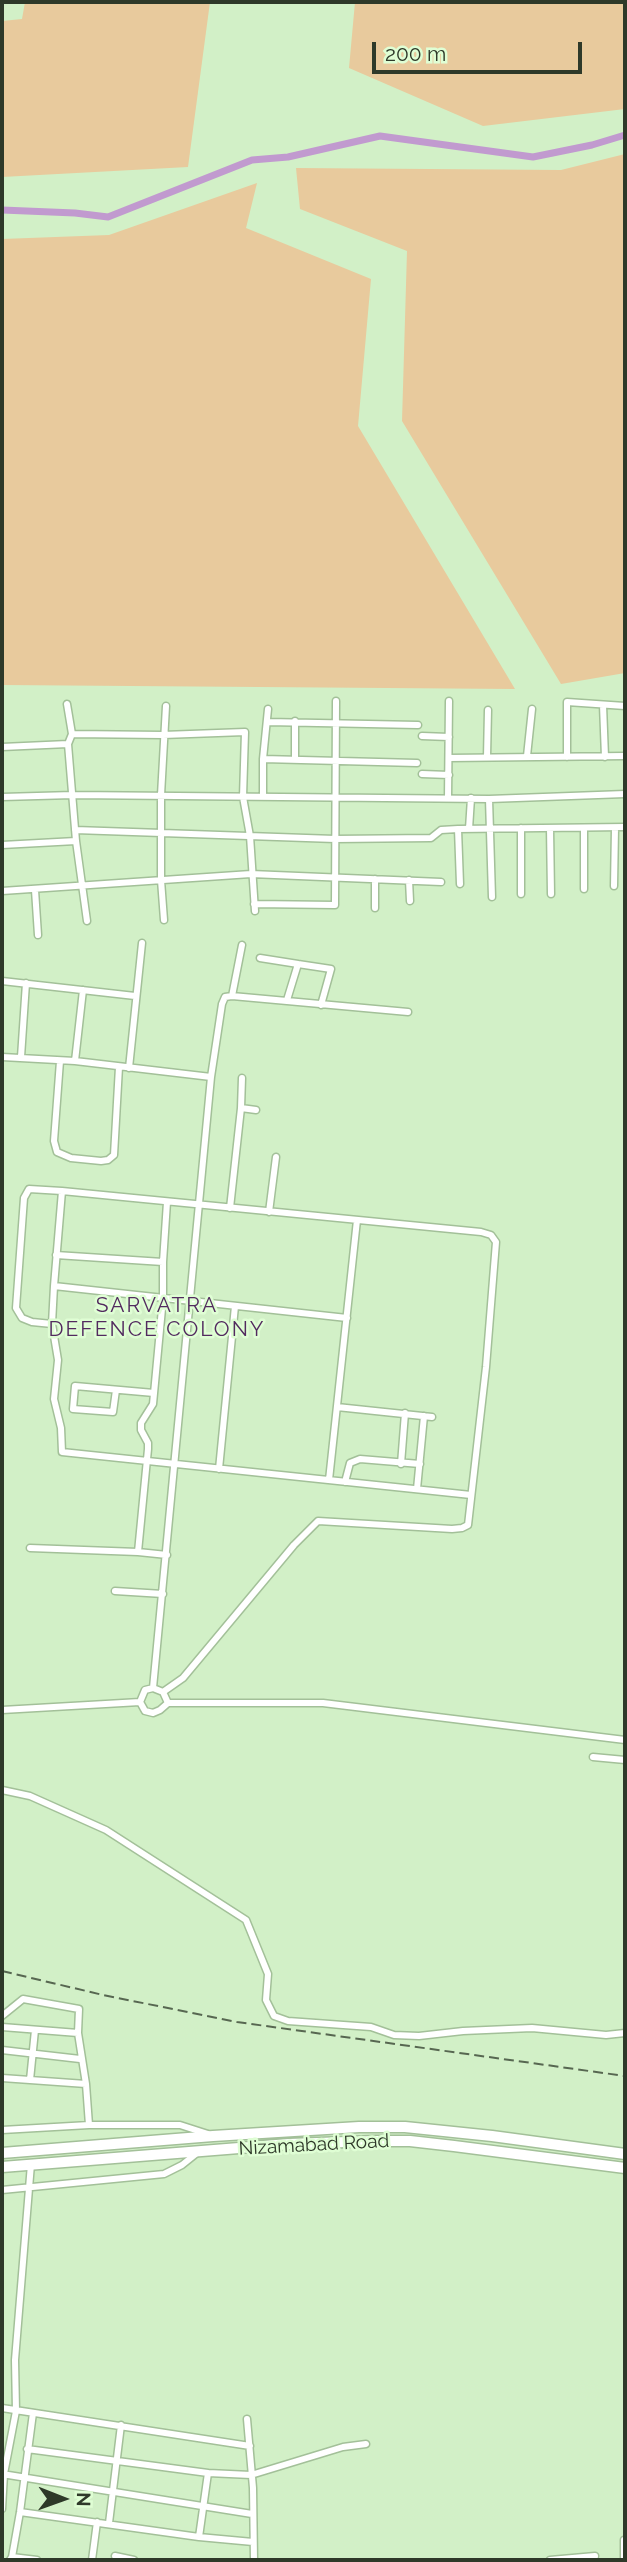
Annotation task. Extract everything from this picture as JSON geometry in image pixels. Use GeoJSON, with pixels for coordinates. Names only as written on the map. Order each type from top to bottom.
{"type":"FeatureCollection","features":[{"type":"Feature","properties":{"kind":"highway","name":"Nizamabad Road"},"geometry":{"type":"LineString","coordinates":[[2,2153],[213,2136],[405,2127],[625,2154]]}},
{"type":"Feature","properties":{"kind":"highway"},"geometry":{"type":"LineString","coordinates":[[307,2131],[307,2143]]}},
{"type":"Feature","properties":{"kind":"highway","name":"Nizamabad Road"},"geometry":{"type":"LineString","coordinates":[[2,2167],[307,2143],[410,2141],[625,2168]]}},
{"type":"Feature","properties":{"kind":"street"},"geometry":{"type":"LineString","coordinates":[[72,734],[245,732],[243,797],[250,836],[255,908],[335,905],[336,701]]}},
{"type":"Feature","properties":{"kind":"street"},"geometry":{"type":"LineString","coordinates":[[448,798],[449,701]]}},
{"type":"Feature","properties":{"kind":"street"},"geometry":{"type":"LineString","coordinates":[[567,757],[567,702],[625,706]]}},
{"type":"Feature","properties":{"kind":"street"},"geometry":{"type":"LineString","coordinates":[[67,704],[72,734],[68,744],[80,885],[87,921]]}},
{"type":"Feature","properties":{"kind":"street"},"geometry":{"type":"LineString","coordinates":[[603,705],[605,757]]}},
{"type":"Feature","properties":{"kind":"street"},"geometry":{"type":"LineString","coordinates":[[164,920],[161,795],[166,706]]}},
{"type":"Feature","properties":{"kind":"street"},"geometry":{"type":"LineString","coordinates":[[263,797],[263,759],[268,709]]}},
{"type":"Feature","properties":{"kind":"street"},"geometry":{"type":"LineString","coordinates":[[527,756],[532,709]]}},
{"type":"Feature","properties":{"kind":"street"},"geometry":{"type":"LineString","coordinates":[[487,757],[488,710]]}},
{"type":"Feature","properties":{"kind":"street"},"geometry":{"type":"LineString","coordinates":[[295,721],[295,760]]}},
{"type":"Feature","properties":{"kind":"street"},"geometry":{"type":"LineString","coordinates":[[268,722],[418,725]]}},
{"type":"Feature","properties":{"kind":"street"},"geometry":{"type":"LineString","coordinates":[[422,736],[449,737]]}},
{"type":"Feature","properties":{"kind":"street"},"geometry":{"type":"LineString","coordinates":[[2,747],[68,744]]}},
{"type":"Feature","properties":{"kind":"street"},"geometry":{"type":"LineString","coordinates":[[449,758],[625,756]]}},
{"type":"Feature","properties":{"kind":"street"},"geometry":{"type":"LineString","coordinates":[[263,759],[417,763]]}},
{"type":"Feature","properties":{"kind":"street"},"geometry":{"type":"LineString","coordinates":[[422,774],[449,775]]}},
{"type":"Feature","properties":{"kind":"street"},"geometry":{"type":"LineString","coordinates":[[2,797],[161,795],[489,799],[625,794]]}},
{"type":"Feature","properties":{"kind":"street"},"geometry":{"type":"LineString","coordinates":[[469,829],[471,798]]}},
{"type":"Feature","properties":{"kind":"street"},"geometry":{"type":"LineString","coordinates":[[489,799],[492,897]]}},
{"type":"Feature","properties":{"kind":"street"},"geometry":{"type":"LineString","coordinates":[[75,830],[335,839],[431,838],[441,830],[458,829],[625,827]]}},
{"type":"Feature","properties":{"kind":"street"},"geometry":{"type":"LineString","coordinates":[[522,828],[522,894]]}},
{"type":"Feature","properties":{"kind":"street"},"geometry":{"type":"LineString","coordinates":[[550,828],[551,894]]}},
{"type":"Feature","properties":{"kind":"street"},"geometry":{"type":"LineString","coordinates":[[584,828],[584,889]]}},
{"type":"Feature","properties":{"kind":"street"},"geometry":{"type":"LineString","coordinates":[[614,886],[615,828]]}},
{"type":"Feature","properties":{"kind":"street"},"geometry":{"type":"LineString","coordinates":[[458,829],[460,884]]}},
{"type":"Feature","properties":{"kind":"street"},"geometry":{"type":"LineString","coordinates":[[2,845],[76,841]]}},
{"type":"Feature","properties":{"kind":"street"},"geometry":{"type":"LineString","coordinates":[[2,891],[251,874],[442,882]]}},
{"type":"Feature","properties":{"kind":"street"},"geometry":{"type":"LineString","coordinates":[[375,879],[375,908]]}},
{"type":"Feature","properties":{"kind":"street"},"geometry":{"type":"LineString","coordinates":[[409,880],[410,901]]}},
{"type":"Feature","properties":{"kind":"street"},"geometry":{"type":"LineString","coordinates":[[35,890],[38,935]]}},
{"type":"Feature","properties":{"kind":"street"},"geometry":{"type":"LineString","coordinates":[[130,1068],[142,943]]}},
{"type":"Feature","properties":{"kind":"street"},"geometry":{"type":"LineString","coordinates":[[232,996],[242,946]]}},
{"type":"Feature","properties":{"kind":"street"},"geometry":{"type":"LineString","coordinates":[[260,958],[331,969],[321,1005]]}},
{"type":"Feature","properties":{"kind":"street"},"geometry":{"type":"LineString","coordinates":[[287,1000],[298,964]]}},
{"type":"Feature","properties":{"kind":"street"},"geometry":{"type":"LineString","coordinates":[[2,981],[135,996]]}},
{"type":"Feature","properties":{"kind":"street"},"geometry":{"type":"LineString","coordinates":[[21,1058],[26,984]]}},
{"type":"Feature","properties":{"kind":"street"},"geometry":{"type":"LineString","coordinates":[[75,1061],[83,990]]}},
{"type":"Feature","properties":{"kind":"street"},"geometry":{"type":"LineString","coordinates":[[153,1688],[211,1077],[222,1004],[225,997],[232,996],[408,1012]]}},
{"type":"Feature","properties":{"kind":"street"},"geometry":{"type":"LineString","coordinates":[[2,1057],[75,1061],[211,1077]]}},
{"type":"Feature","properties":{"kind":"street"},"geometry":{"type":"LineString","coordinates":[[60,1061],[54,1141],[57,1152],[71,1158],[102,1161],[114,1155],[119,1067]]}},
{"type":"Feature","properties":{"kind":"street"},"geometry":{"type":"LineString","coordinates":[[230,1208],[242,1078]]}},
{"type":"Feature","properties":{"kind":"street"},"geometry":{"type":"LineString","coordinates":[[241,1108],[256,1110]]}},
{"type":"Feature","properties":{"kind":"street"},"geometry":{"type":"LineString","coordinates":[[269,1212],[276,1157]]}},
{"type":"Feature","properties":{"kind":"street"},"geometry":{"type":"LineString","coordinates":[[52,1324],[22,1318],[16,1308],[25,1193],[29,1189],[481,1232],[491,1235],[496,1242],[470,1521],[463,1528],[318,1521],[294,1545],[183,1678],[163,1692]]}},
{"type":"Feature","properties":{"kind":"street"},"geometry":{"type":"LineString","coordinates":[[62,1191],[52,1324],[58,1360],[54,1399],[61,1427],[62,1452],[471,1495]]}},
{"type":"Feature","properties":{"kind":"street"},"geometry":{"type":"LineString","coordinates":[[138,1552],[148,1443],[143,1436],[141,1423],[153,1404],[163,1298],[167,1202]]}},
{"type":"Feature","properties":{"kind":"street"},"geometry":{"type":"LineString","coordinates":[[329,1480],[357,1220]]}},
{"type":"Feature","properties":{"kind":"street"},"geometry":{"type":"LineString","coordinates":[[56,1255],[163,1262]]}},
{"type":"Feature","properties":{"kind":"street"},"geometry":{"type":"LineString","coordinates":[[54,1286],[346,1318]]}},
{"type":"Feature","properties":{"kind":"street"},"geometry":{"type":"LineString","coordinates":[[219,1469],[235,1306]]}},
{"type":"Feature","properties":{"kind":"street"},"geometry":{"type":"LineString","coordinates":[[116,1390],[113,1412],[73,1409],[75,1386],[154,1393]]}},
{"type":"Feature","properties":{"kind":"street"},"geometry":{"type":"LineString","coordinates":[[337,1407],[428,1417],[417,1489]]}},
{"type":"Feature","properties":{"kind":"street"},"geometry":{"type":"LineString","coordinates":[[401,1464],[405,1413]]}},
{"type":"Feature","properties":{"kind":"street"},"geometry":{"type":"LineString","coordinates":[[345,1482],[350,1462],[354,1460],[420,1464]]}},
{"type":"Feature","properties":{"kind":"street"},"geometry":{"type":"LineString","coordinates":[[30,1548],[167,1555]]}},
{"type":"Feature","properties":{"kind":"street"},"geometry":{"type":"LineString","coordinates":[[115,1591],[163,1594]]}},
{"type":"Feature","properties":{"kind":"street"},"geometry":{"type":"LineString","coordinates":[[140,1702],[145,1690],[153,1688],[163,1692],[168,1703]]}},
{"type":"Feature","properties":{"kind":"street"},"geometry":{"type":"LineString","coordinates":[[140,1702],[145,1711],[153,1713],[168,1703],[323,1703],[625,1740]]}},
{"type":"Feature","properties":{"kind":"street"},"geometry":{"type":"LineString","coordinates":[[2,1710],[140,1702]]}},
{"type":"Feature","properties":{"kind":"street"},"geometry":{"type":"LineString","coordinates":[[593,1757],[625,1760]]}},
{"type":"Feature","properties":{"kind":"street"},"geometry":{"type":"LineString","coordinates":[[2,1790],[30,1796],[106,1830],[246,1920],[268,1973],[266,2000],[274,2016],[288,2021],[371,2027],[394,2035],[419,2036],[532,2028],[606,2035],[625,2033]]}},
{"type":"Feature","properties":{"kind":"street"},"geometry":{"type":"LineString","coordinates":[[2,2016],[5,2009],[23,1999],[79,2009],[80,2059],[86,2084],[89,2125]]}},
{"type":"Feature","properties":{"kind":"street"},"geometry":{"type":"LineString","coordinates":[[2,2027],[78,2034]]}},
{"type":"Feature","properties":{"kind":"street"},"geometry":{"type":"LineString","coordinates":[[30,2080],[35,2030]]}},
{"type":"Feature","properties":{"kind":"street"},"geometry":{"type":"LineString","coordinates":[[2,2050],[80,2059]]}},
{"type":"Feature","properties":{"kind":"street"},"geometry":{"type":"LineString","coordinates":[[2,2078],[86,2084]]}},
{"type":"Feature","properties":{"kind":"street"},"geometry":{"type":"LineString","coordinates":[[2,2130],[180,2124],[213,2136]]}},
{"type":"Feature","properties":{"kind":"street"},"geometry":{"type":"LineString","coordinates":[[2,2190],[164,2174],[199,2152]]}},
{"type":"Feature","properties":{"kind":"street"},"geometry":{"type":"LineString","coordinates":[[2,2509],[3,2474],[16,2411],[15,2360],[31,2164]]}},
{"type":"Feature","properties":{"kind":"street"},"geometry":{"type":"LineString","coordinates":[[2,2408],[250,2446]]}},
{"type":"Feature","properties":{"kind":"street"},"geometry":{"type":"LineString","coordinates":[[33,2413],[11,2559],[37,2560]]}},
{"type":"Feature","properties":{"kind":"street"},"geometry":{"type":"LineString","coordinates":[[245,2560],[254,2560],[247,2419]]}},
{"type":"Feature","properties":{"kind":"street"},"geometry":{"type":"LineString","coordinates":[[109,2523],[121,2425]]}},
{"type":"Feature","properties":{"kind":"street"},"geometry":{"type":"LineString","coordinates":[[27,2449],[208,2473],[251,2475],[343,2447],[366,2444]]}},
{"type":"Feature","properties":{"kind":"street"},"geometry":{"type":"LineString","coordinates":[[199,2537],[208,2473]]}},
{"type":"Feature","properties":{"kind":"street"},"geometry":{"type":"LineString","coordinates":[[3,2474],[203,2504],[252,2514]]}},
{"type":"Feature","properties":{"kind":"street"},"geometry":{"type":"LineString","coordinates":[[20,2512],[253,2542]]}},
{"type":"Feature","properties":{"kind":"street"},"geometry":{"type":"LineString","coordinates":[[92,2560],[97,2522]]}},
{"type":"Feature","properties":{"kind":"street"},"geometry":{"type":"LineString","coordinates":[[624,2540],[624,2560]]}},
{"type":"Feature","properties":{"kind":"street"},"geometry":{"type":"LineString","coordinates":[[115,2556],[134,2560]]}},
{"type":"Feature","properties":{"kind":"street"},"geometry":{"type":"LineString","coordinates":[[550,2560],[595,2556]]}},
{"type":"Feature","properties":{"kind":"shaded area"},"geometry":{"type":"Polygon","coordinates":[[[25,2],[210,2],[188,167],[2,177],[2,21],[22,19],[25,2]]]}},
{"type":"Feature","properties":{"kind":"shaded area"},"geometry":{"type":"Polygon","coordinates":[[[355,2],[625,4],[625,109],[483,126],[349,68],[355,2]]]}},
{"type":"Feature","properties":{"kind":"shaded area"},"geometry":{"type":"Polygon","coordinates":[[[625,154],[625,673],[561,684],[402,421],[407,251],[300,209],[296,168],[561,170],[625,154]]]}},
{"type":"Feature","properties":{"kind":"shaded area"},"geometry":{"type":"Polygon","coordinates":[[[257,183],[246,228],[371,279],[358,426],[515,689],[2,685],[2,239],[109,235],[257,183]]]}},
{"type":"Feature","properties":{"kind":"waterway"},"geometry":{"type":"LineString","coordinates":[[2,210],[108,217],[252,160],[288,157],[380,136],[533,157],[625,135]]}},
{"type":"Feature","properties":{"kind":"railway"},"geometry":{"type":"LineString","coordinates":[[2,1971],[237,2022],[625,2076]]}},
{"type":"Feature","properties":{"kind":"district","name":"SARVATRA DEFENCE COLONY"},"geometry":{"type":"Point","coordinates":[157,1318]}}]}
